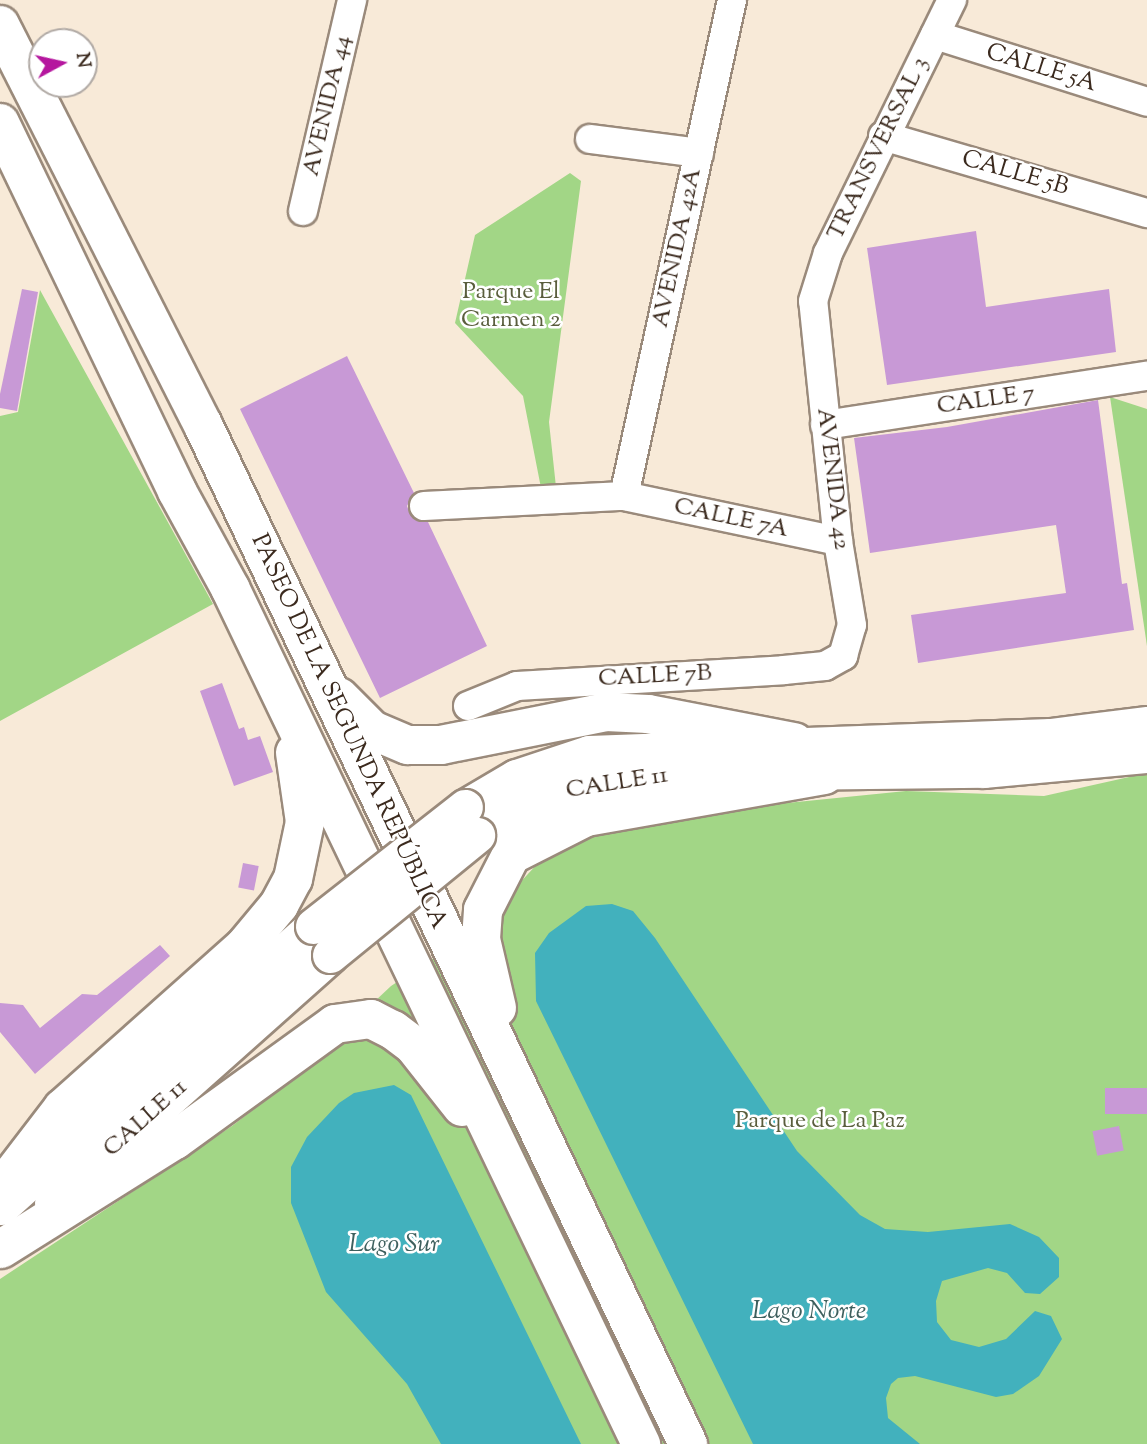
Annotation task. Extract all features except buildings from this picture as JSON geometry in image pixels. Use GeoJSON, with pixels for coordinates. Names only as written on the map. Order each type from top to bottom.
{"type":"FeatureCollection","features":[{"type":"Feature","properties":{"kind":"highway"},"geometry":{"type":"LineString","coordinates":[[14,0],[28,28]]}},
{"type":"Feature","properties":{"kind":"highway","name":"PASEO DE LA SEGUNDA REPÚBLICA"},"geometry":{"type":"LineString","coordinates":[[0,25],[248,519],[526,1111],[688,1444]]}},
{"type":"Feature","properties":{"kind":"highway"},"geometry":{"type":"LineString","coordinates":[[63,98],[170,314],[248,519]]}},
{"type":"Feature","properties":{"kind":"highway","name":"PASEO DE LA SEGUNDA REPÚBLICA"},"geometry":{"type":"LineString","coordinates":[[0,123],[177,491],[285,703],[640,1444]]}},
{"type":"Feature","properties":{"kind":"highway"},"geometry":{"type":"LineString","coordinates":[[0,174],[177,491]]}},
{"type":"Feature","properties":{"kind":"highway"},"geometry":{"type":"LineString","coordinates":[[325,683],[372,730],[408,746],[441,745],[606,712],[687,720],[794,742]]}},
{"type":"Feature","properties":{"kind":"highway"},"geometry":{"type":"LineString","coordinates":[[0,1190],[62,1108],[244,947],[279,905],[293,879],[305,822],[285,703]]}},
{"type":"Feature","properties":{"kind":"highway"},"geometry":{"type":"LineString","coordinates":[[526,1111],[481,939],[482,910],[511,855],[586,817],[824,775]]}},
{"type":"Feature","properties":{"kind":"highway"},"geometry":{"type":"LineString","coordinates":[[1,1250],[175,1140],[335,1024],[353,1019],[371,1018],[414,1045],[509,1168]]}},
{"type":"Feature","properties":{"kind":"main road","name":"CALLE 11"},"geometry":{"type":"LineString","coordinates":[[0,1207],[321,940],[471,821],[516,777],[589,753],[794,742],[1038,737],[1147,724]]}},
{"type":"Feature","properties":{"kind":"main road","name":"CALLE 11"},"geometry":{"type":"LineString","coordinates":[[471,821],[608,780],[685,773],[824,775],[1051,766],[1147,755]]}},
{"type":"Feature","properties":{"kind":"main road","name":"CALLE 11"},"geometry":{"type":"LineString","coordinates":[[1,1250],[321,940]]}},
{"type":"Feature","properties":{"kind":"street","name":"AVENIDA 44"},"geometry":{"type":"LineString","coordinates":[[303,211],[352,0]]}},
{"type":"Feature","properties":{"kind":"street","name":"AVENIDA 42A"},"geometry":{"type":"LineString","coordinates":[[624,496],[732,0]]}},
{"type":"Feature","properties":{"kind":"street","name":"TRANSVERSAL 3"},"geometry":{"type":"LineString","coordinates":[[813,300],[828,253],[883,136],[952,0]]}},
{"type":"Feature","properties":{"kind":"street","name":"CALLE 5A"},"geometry":{"type":"LineString","coordinates":[[935,35],[1147,102]]}},
{"type":"Feature","properties":{"kind":"street","name":"CALLE 5B"},"geometry":{"type":"LineString","coordinates":[[883,136],[1147,213]]}},
{"type":"Feature","properties":{"kind":"street"},"geometry":{"type":"LineString","coordinates":[[590,139],[699,153]]}},
{"type":"Feature","properties":{"kind":"street","name":"AVENIDA 42"},"geometry":{"type":"LineString","coordinates":[[813,300],[838,541],[852,625],[843,656]]}},
{"type":"Feature","properties":{"kind":"street","name":"CALLE 7"},"geometry":{"type":"LineString","coordinates":[[825,425],[1147,376]]}},
{"type":"Feature","properties":{"kind":"street","name":"CALLE 7A"},"geometry":{"type":"LineString","coordinates":[[424,506],[624,496],[838,541]]}},
{"type":"Feature","properties":{"kind":"street","name":"CALLE 7B"},"geometry":{"type":"LineString","coordinates":[[468,706],[517,686],[784,670],[825,666],[843,656]]}},
{"type":"Feature","properties":{"kind":"green space","name":"Parque El Carmen 2"},"geometry":{"type":"Polygon","coordinates":[[[570,173],[581,181],[549,422],[556,487],[541,488],[523,396],[455,323],[475,235],[570,173]]]}},
{"type":"Feature","properties":{"kind":"green space"},"geometry":{"type":"Polygon","coordinates":[[[40,290],[213,604],[0,721],[0,416],[18,412],[40,290]]]}},
{"type":"Feature","properties":{"kind":"green space"},"geometry":{"type":"Polygon","coordinates":[[[1110,397],[1147,409],[1147,646],[1110,397]]]}},
{"type":"Feature","properties":{"kind":"green space","name":"Parque de La Paz"},"geometry":{"type":"Polygon","coordinates":[[[1147,773],[1147,1444],[0,1444],[0,1279],[232,1126],[289,1082],[391,986],[475,931],[540,861],[609,821],[906,791],[1044,796],[1147,773]]]}},
{"type":"Feature","properties":{"kind":"water","name":"Lago Norte"},"geometry":{"type":"Polygon","coordinates":[[[612,904],[633,911],[655,938],[797,1151],[860,1215],[885,1229],[928,1232],[1010,1224],[1039,1237],[1059,1258],[1059,1277],[1040,1294],[1025,1293],[1007,1273],[988,1268],[942,1281],[936,1301],[937,1322],[951,1340],[979,1347],[1006,1339],[1035,1311],[1051,1316],[1062,1339],[1039,1376],[1013,1394],[996,1397],[915,1376],[898,1378],[891,1384],[886,1398],[888,1418],[920,1444],[753,1444],[536,1001],[535,953],[549,933],[586,906],[612,904]]]}},
{"type":"Feature","properties":{"kind":"water","name":"Lago Sur"},"geometry":{"type":"Polygon","coordinates":[[[394,1085],[411,1095],[581,1444],[441,1444],[407,1384],[326,1292],[291,1203],[291,1167],[307,1137],[339,1103],[354,1093],[394,1085]]]}}]}
